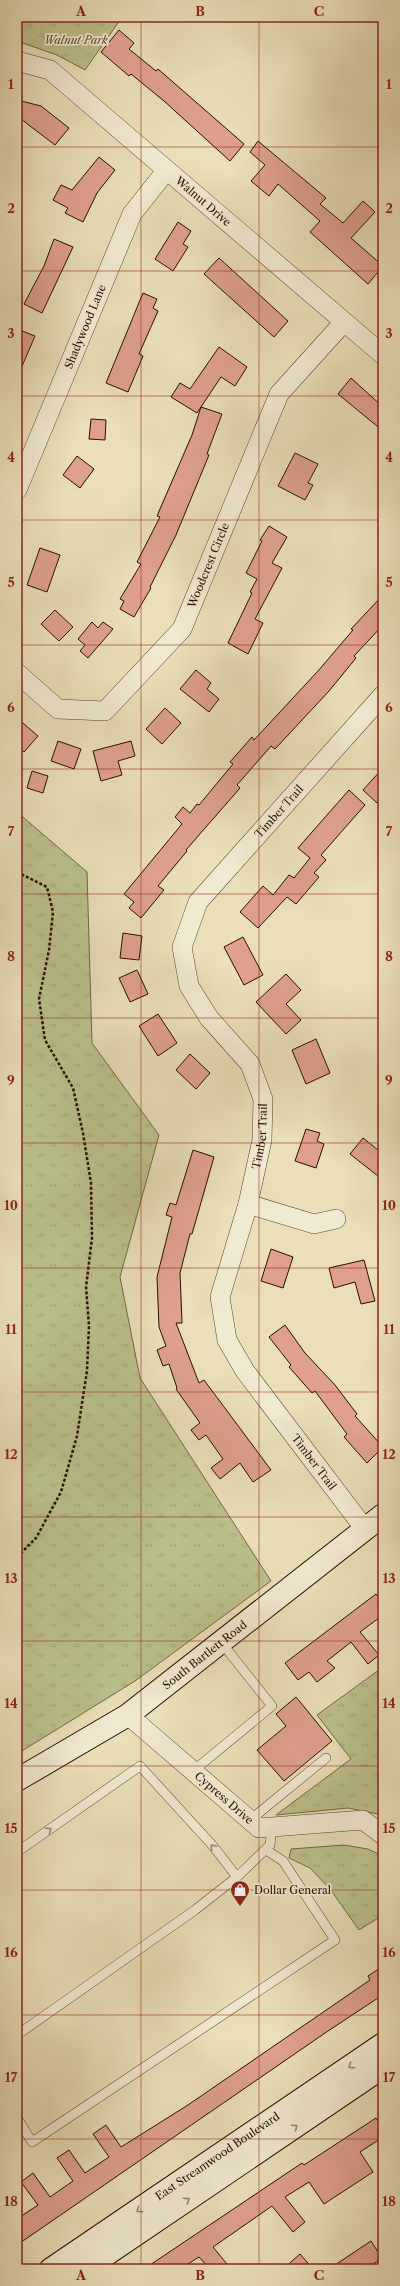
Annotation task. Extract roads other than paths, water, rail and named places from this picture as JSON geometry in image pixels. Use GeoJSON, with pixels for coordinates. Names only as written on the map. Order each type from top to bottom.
{"type":"FeatureCollection","features":[{"type":"Feature","properties":{"kind":"street","name":"Walnut Drive"},"geometry":{"type":"LineString","coordinates":[[17,60],[50,70],[383,355]]}},
{"type":"Feature","properties":{"kind":"street","name":"Shadywood Lane"},"geometry":{"type":"LineString","coordinates":[[17,490],[132,214],[166,170]]}},
{"type":"Feature","properties":{"kind":"street","name":"Woodcrest Circle"},"geometry":{"type":"LineString","coordinates":[[17,673],[58,709],[105,711],[177,635],[182,629],[280,394],[344,322]]}},
{"type":"Feature","properties":{"kind":"street","name":"Timber Trail"},"geometry":{"type":"LineString","coordinates":[[365,1529],[245,1371],[227,1340],[220,1297],[248,1204],[262,1140],[263,1099],[250,1064],[209,1018],[189,986],[182,946],[198,902],[383,695]]}},
{"type":"Feature","properties":{"kind":"street"},"geometry":{"type":"LineString","coordinates":[[248,1204],[314,1224],[336,1219]]}},
{"type":"Feature","properties":{"kind":"street","name":"South Bartlett Road"},"geometry":{"type":"LineString","coordinates":[[17,1780],[128,1715],[383,1515]]}},
{"type":"Feature","properties":{"kind":"street","name":"Cypress Drive"},"geometry":{"type":"LineString","coordinates":[[128,1715],[259,1828],[363,1820],[383,1835]]}},
{"type":"Feature","properties":{"kind":"street","name":"East Streamwood Boulevard"},"geometry":{"type":"LineString","coordinates":[[51,2269],[383,2044]]}},
{"type":"Feature","properties":{"kind":"street","name":"East Streamwood Boulevard"},"geometry":{"type":"LineString","coordinates":[[85,2269],[383,2067]]}},
{"type":"Feature","properties":{"kind":"lane"},"geometry":{"type":"LineString","coordinates":[[194,1771],[272,1706],[221,1642]]}},
{"type":"Feature","properties":{"kind":"lane"},"geometry":{"type":"LineString","coordinates":[[250,1820],[326,1758]]}},
{"type":"Feature","properties":{"kind":"lane"},"geometry":{"type":"LineString","coordinates":[[17,1852],[83,1808],[140,1766],[213,1846],[237,1877]]}},
{"type":"Feature","properties":{"kind":"lane"},"geometry":{"type":"LineString","coordinates":[[17,2035],[195,1910],[237,1877],[270,1845],[272,1827]]}},
{"type":"Feature","properties":{"kind":"lane"},"geometry":{"type":"LineString","coordinates":[[17,2118],[20,2131],[32,2142],[335,1940],[283,1861],[266,1850]]}},
{"type":"Feature","properties":{"kind":"place","name":"Dollar General"},"geometry":{"type":"Point","coordinates":[240,1907]}},
{"type":"Feature","properties":{"kind":"park label","name":"Walnut Park"},"geometry":{"type":"Point","coordinates":[76,40]}}]}
